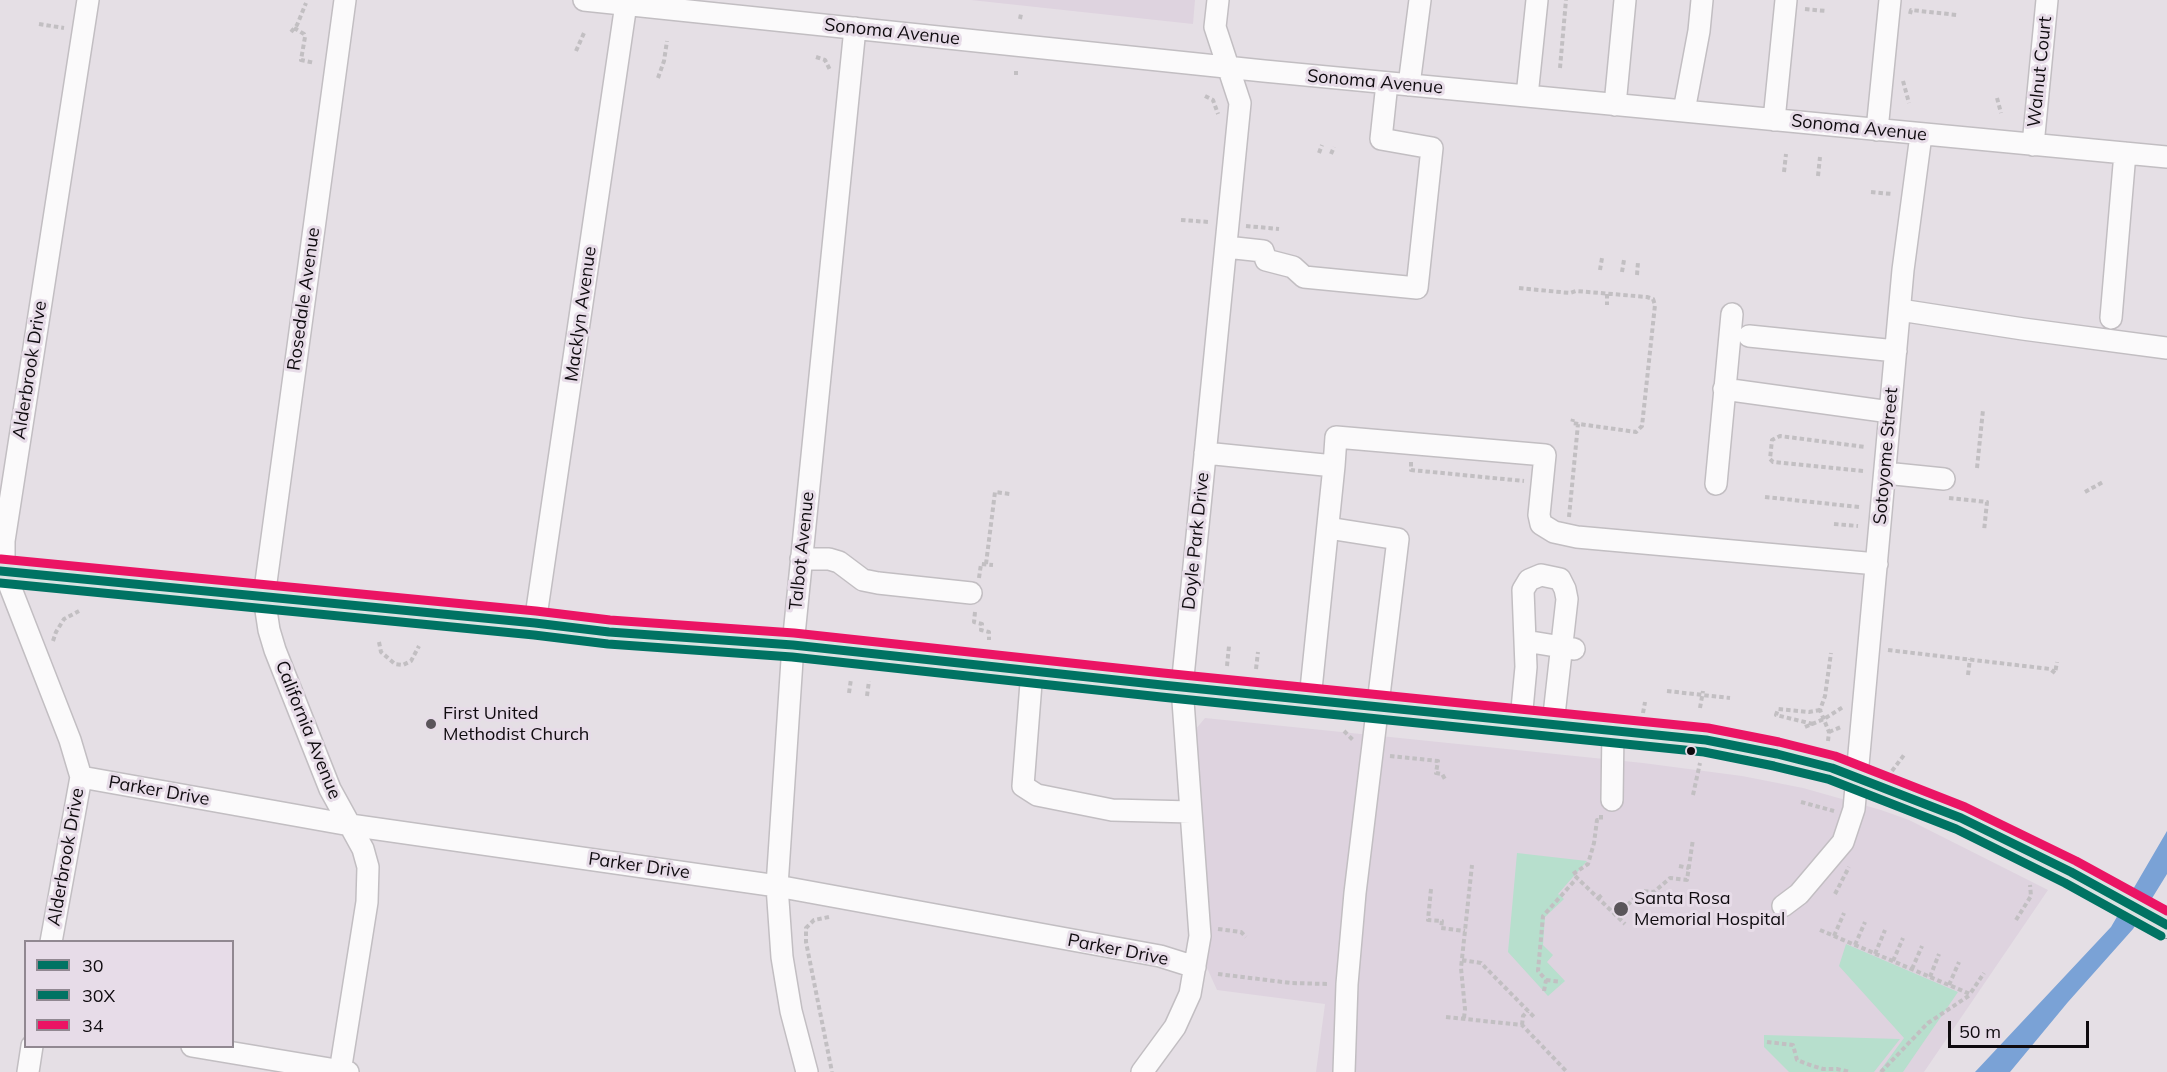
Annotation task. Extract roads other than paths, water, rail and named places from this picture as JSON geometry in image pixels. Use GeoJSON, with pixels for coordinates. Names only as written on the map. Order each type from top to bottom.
{"type":"FeatureCollection","features":[{"type":"Feature","properties":{"kind":"main road"},"geometry":{"type":"LineString","coordinates":[[2,571],[609,632],[793,645],[1706,740],[1832,768],[1961,818],[2071,872],[2167,925]]}},
{"type":"Feature","properties":{"kind":"street","name":"Alderbrook Drive"},"geometry":{"type":"LineString","coordinates":[[51,940],[81,777],[70,740],[2,571],[4,541],[88,0]]}},
{"type":"Feature","properties":{"kind":"street","name":"Rosedale Avenue"},"geometry":{"type":"LineString","coordinates":[[264,597],[345,0]]}},
{"type":"Feature","properties":{"kind":"street","name":"Sonoma Avenue"},"geometry":{"type":"LineString","coordinates":[[584,0],[695,6],[855,28],[1229,68],[2167,157]]}},
{"type":"Feature","properties":{"kind":"street","name":"Doyle Park Drive"},"geometry":{"type":"LineString","coordinates":[[1142,1072],[1175,1027],[1190,994],[1200,936],[1182,687],[1240,103],[1215,27],[1218,0]]}},
{"type":"Feature","properties":{"kind":"street"},"geometry":{"type":"LineString","coordinates":[[1408,85],[1419,0]]}},
{"type":"Feature","properties":{"kind":"street"},"geometry":{"type":"LineString","coordinates":[[1527,96],[1537,0]]}},
{"type":"Feature","properties":{"kind":"street"},"geometry":{"type":"LineString","coordinates":[[1615,105],[1625,0]]}},
{"type":"Feature","properties":{"kind":"street"},"geometry":{"type":"LineString","coordinates":[[1684,111],[1699,31],[1702,0]]}},
{"type":"Feature","properties":{"kind":"street"},"geometry":{"type":"LineString","coordinates":[[1774,120],[1786,0]]}},
{"type":"Feature","properties":{"kind":"street"},"geometry":{"type":"LineString","coordinates":[[1877,130],[1890,0]]}},
{"type":"Feature","properties":{"kind":"street","name":"Walnut Court"},"geometry":{"type":"LineString","coordinates":[[2033,145],[2047,0]]}},
{"type":"Feature","properties":{"kind":"street","name":"Macklyn Avenue"},"geometry":{"type":"LineString","coordinates":[[535,623],[626,4]]}},
{"type":"Feature","properties":{"kind":"street","name":"Talbot Avenue"},"geometry":{"type":"LineString","coordinates":[[807,1072],[791,1011],[782,957],[777,886],[793,645],[855,28]]}},
{"type":"Feature","properties":{"kind":"street"},"geometry":{"type":"LineString","coordinates":[[1226,247],[1263,251],[1266,260],[1293,267],[1304,277],[1417,288],[1432,148],[1381,139],[1387,83]]}},
{"type":"Feature","properties":{"kind":"street","name":"Sotoyome Street"},"geometry":{"type":"LineString","coordinates":[[1783,906],[1799,894],[1843,842],[1854,809],[1900,310],[1921,135]]}},
{"type":"Feature","properties":{"kind":"street"},"geometry":{"type":"LineString","coordinates":[[2110,318],[2125,153]]}},
{"type":"Feature","properties":{"kind":"street"},"geometry":{"type":"LineString","coordinates":[[1900,310],[2167,348]]}},
{"type":"Feature","properties":{"kind":"street"},"geometry":{"type":"LineString","coordinates":[[1716,484],[1732,315]]}},
{"type":"Feature","properties":{"kind":"street"},"geometry":{"type":"LineString","coordinates":[[1749,336],[1896,351]]}},
{"type":"Feature","properties":{"kind":"street"},"geometry":{"type":"LineString","coordinates":[[1724,389],[1890,412]]}},
{"type":"Feature","properties":{"kind":"street"},"geometry":{"type":"LineString","coordinates":[[1310,699],[1336,437],[1545,455],[1539,515],[1541,524],[1554,532],[1578,537],[1877,564]]}},
{"type":"Feature","properties":{"kind":"street"},"geometry":{"type":"LineString","coordinates":[[1205,453],[1334,466]]}},
{"type":"Feature","properties":{"kind":"street"},"geometry":{"type":"LineString","coordinates":[[1885,473],[1945,489]]}},
{"type":"Feature","properties":{"kind":"street"},"geometry":{"type":"LineString","coordinates":[[1328,528],[1398,539],[1349,960],[1344,1072]]}},
{"type":"Feature","properties":{"kind":"street"},"geometry":{"type":"LineString","coordinates":[[801,559],[829,559],[838,562],[863,580],[878,584],[971,593]]}},
{"type":"Feature","properties":{"kind":"street"},"geometry":{"type":"LineString","coordinates":[[1521,720],[1526,667],[1523,591],[1529,580],[1540,575],[1560,579],[1567,599],[1568,648],[1553,723]]}},
{"type":"Feature","properties":{"kind":"street","name":"California Avenue"},"geometry":{"type":"LineString","coordinates":[[264,597],[269,630],[275,650],[330,789],[363,849],[368,867],[367,902],[342,1072]]}},
{"type":"Feature","properties":{"kind":"street"},"geometry":{"type":"LineString","coordinates":[[1525,641],[1568,648]]}},
{"type":"Feature","properties":{"kind":"street"},"geometry":{"type":"LineString","coordinates":[[1032,670],[1023,786],[1037,795],[1112,810],[1191,812]]}},
{"type":"Feature","properties":{"kind":"street"},"geometry":{"type":"LineString","coordinates":[[1607,804],[1613,730]]}},
{"type":"Feature","properties":{"kind":"street","name":"Parker Drive"},"geometry":{"type":"LineString","coordinates":[[81,777],[350,825],[777,886],[1160,956],[1195,967]]}},
{"type":"Feature","properties":{"kind":"street"},"geometry":{"type":"LineString","coordinates":[[28,1072],[32,1048]]}},
{"type":"Feature","properties":{"kind":"street"},"geometry":{"type":"LineString","coordinates":[[198,1048],[342,1072]]}},
{"type":"Feature","properties":{"kind":"water"},"geometry":{"type":"Polygon","coordinates":[[[2167,831],[2167,874],[2133,929],[2010,1072],[1975,1072],[2111,927],[2167,831]]]}},
{"type":"Feature","properties":{"kind":"place","name":"First United Methodist Church"},"geometry":{"type":"Point","coordinates":[431,724]}},
{"type":"Feature","properties":{"kind":"place","name":"Santa Rosa Memorial Hospital"},"geometry":{"type":"Point","coordinates":[1621,909]}}]}
